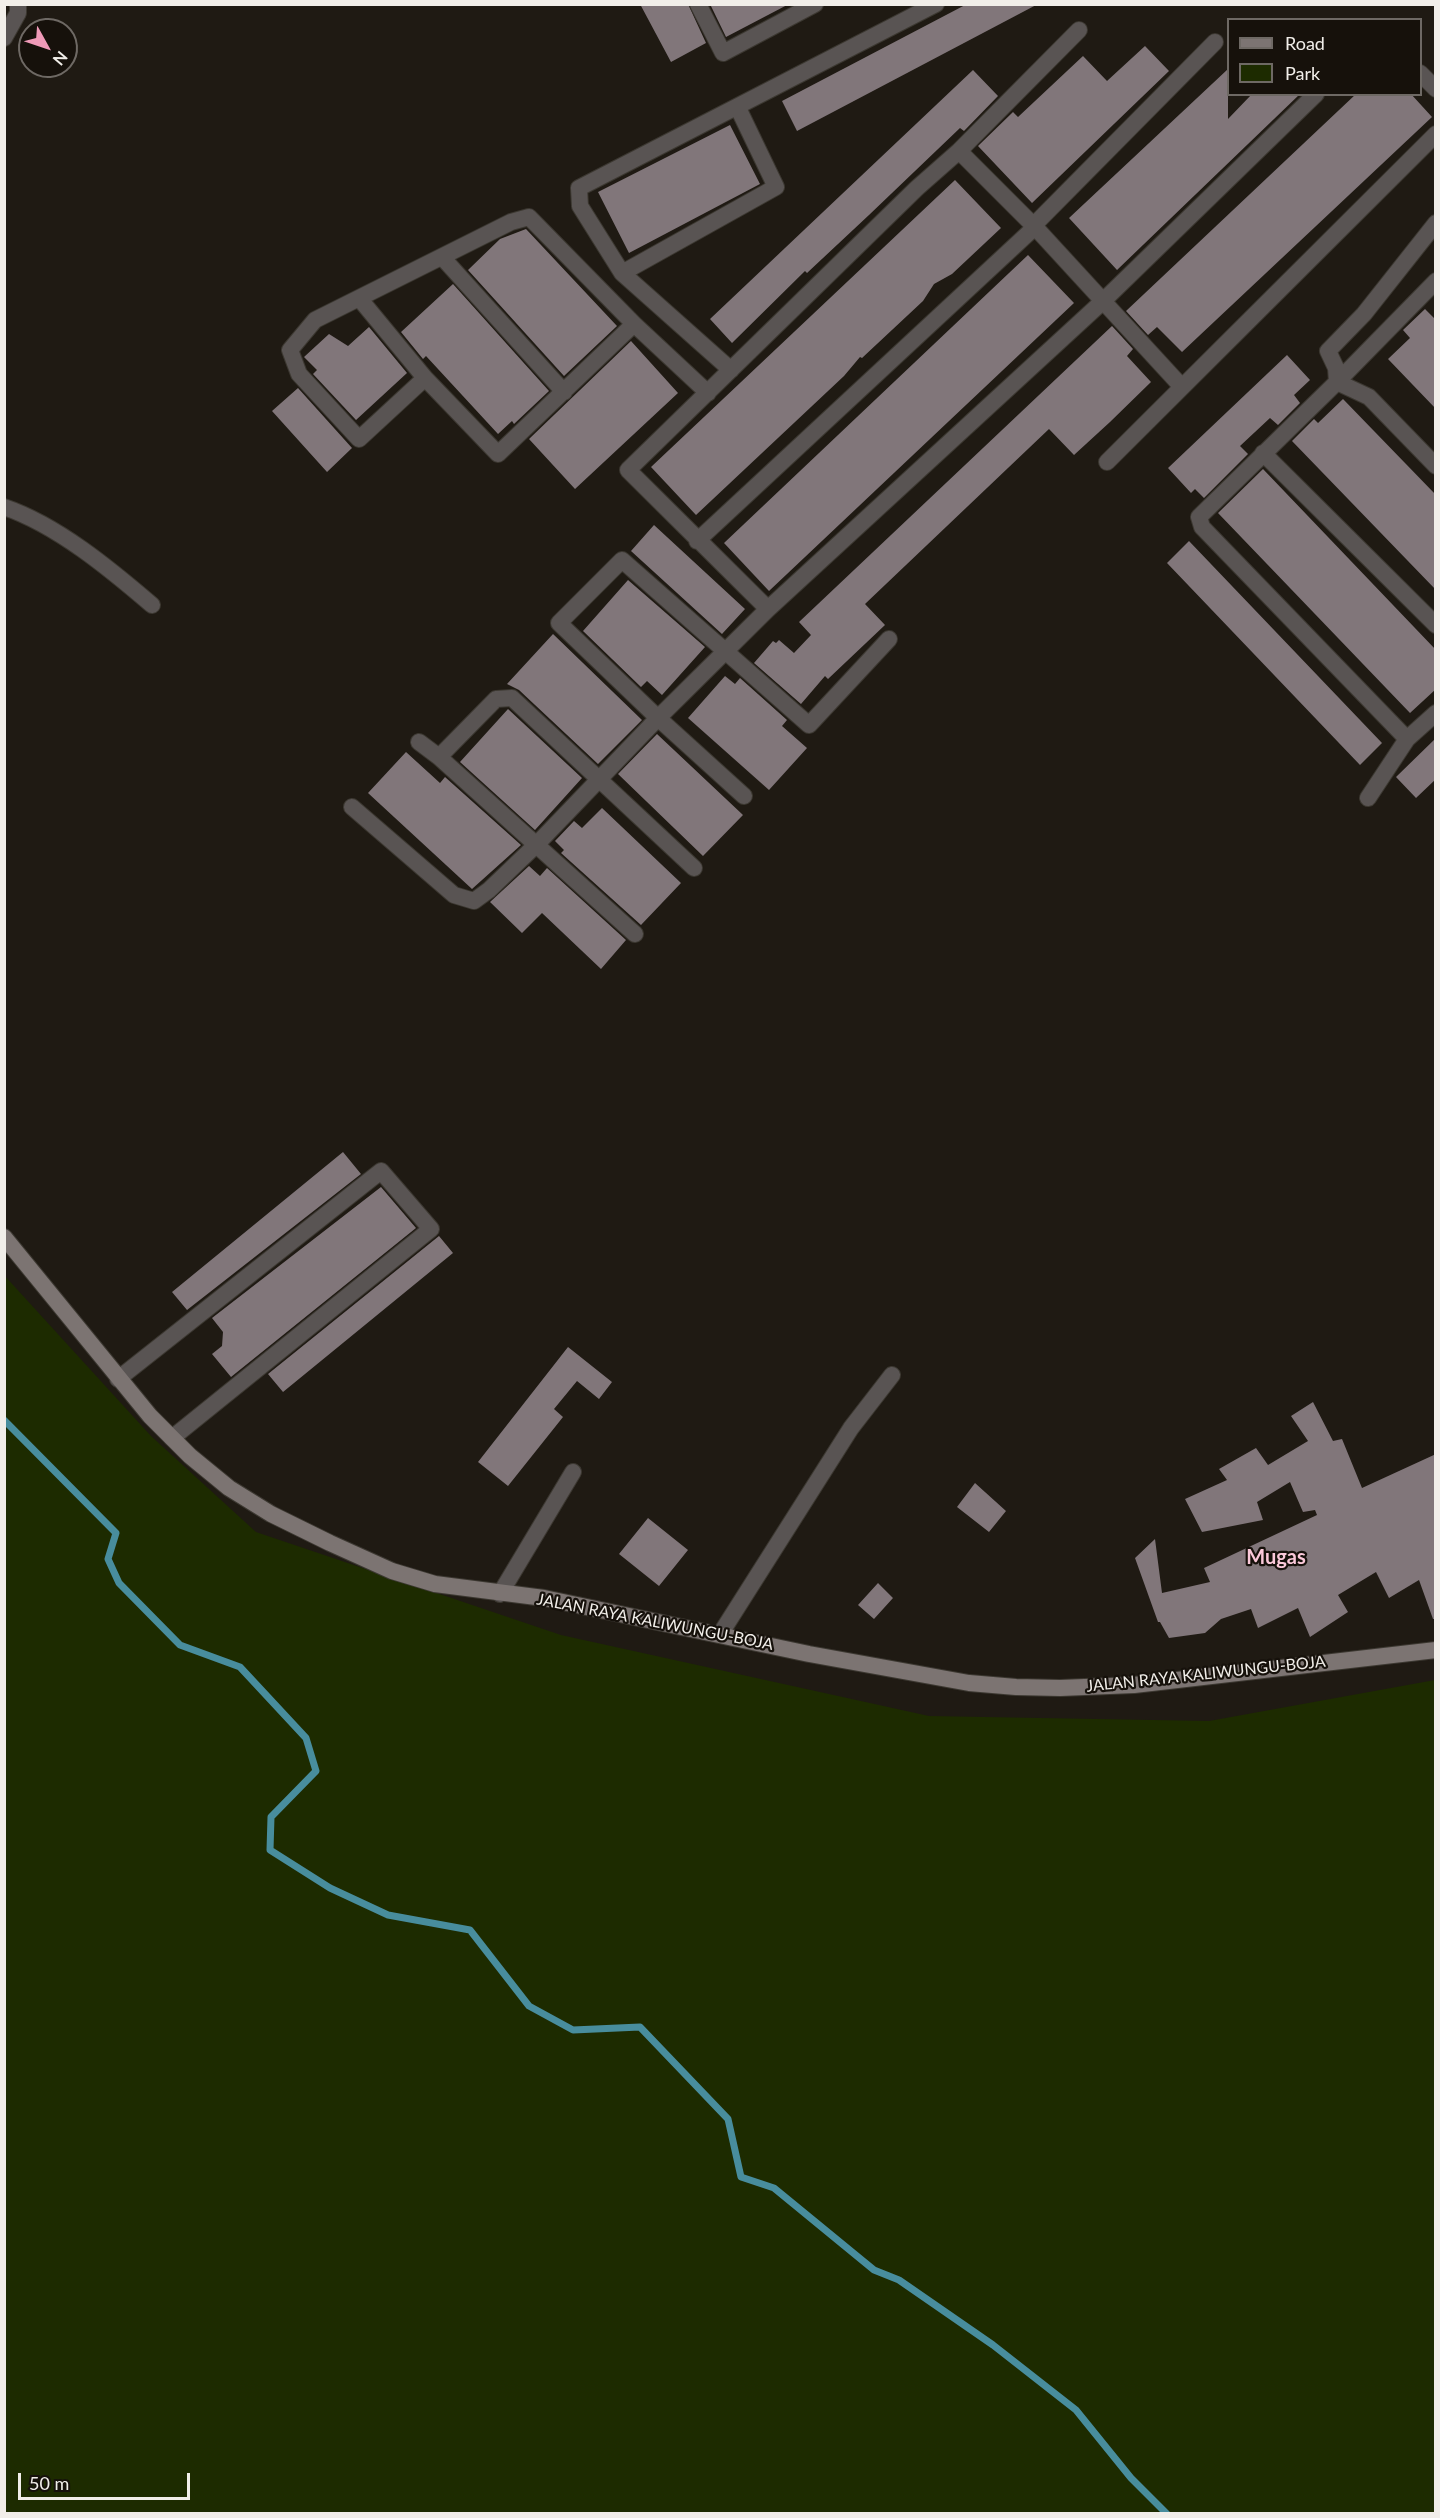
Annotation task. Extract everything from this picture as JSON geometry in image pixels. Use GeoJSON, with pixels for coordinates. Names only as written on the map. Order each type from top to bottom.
{"type":"FeatureCollection","features":[{"type":"Feature","properties":{"kind":"main road","name":"JALAN RAYA KALIWUNGU-BOJA"},"geometry":{"type":"LineString","coordinates":[[4,1237],[118,1379],[172,1438],[229,1488],[271,1514],[330,1543],[392,1571],[435,1584],[544,1598],[808,1654],[969,1683],[1060,1688],[1208,1677],[1436,1650]]}},
{"type":"Feature","properties":{"kind":"street"},"geometry":{"type":"LineString","coordinates":[[4,38],[18,13],[18,4]]}},
{"type":"Feature","properties":{"kind":"street"},"geometry":{"type":"LineString","coordinates":[[698,4],[723,53],[797,9],[815,4]]}},
{"type":"Feature","properties":{"kind":"street"},"geometry":{"type":"LineString","coordinates":[[731,370],[622,273],[580,206],[579,188],[936,4]]}},
{"type":"Feature","properties":{"kind":"street"},"geometry":{"type":"LineString","coordinates":[[768,609],[628,470],[917,188],[959,151],[1079,30]]}},
{"type":"Feature","properties":{"kind":"street"},"geometry":{"type":"LineString","coordinates":[[697,541],[1034,226],[1215,42]]}},
{"type":"Feature","properties":{"kind":"street"},"geometry":{"type":"LineString","coordinates":[[1422,75],[1436,89]]}},
{"type":"Feature","properties":{"kind":"street"},"geometry":{"type":"LineString","coordinates":[[352,807],[454,895],[466,901],[479,898],[537,844],[658,718],[768,609],[1102,302],[1315,96]]}},
{"type":"Feature","properties":{"kind":"street"},"geometry":{"type":"LineString","coordinates":[[622,273],[776,187],[738,108]]}},
{"type":"Feature","properties":{"kind":"street"},"geometry":{"type":"LineString","coordinates":[[1107,462],[1436,134]]}},
{"type":"Feature","properties":{"kind":"street"},"geometry":{"type":"LineString","coordinates":[[959,151],[1034,226],[1182,387]]}},
{"type":"Feature","properties":{"kind":"street"},"geometry":{"type":"LineString","coordinates":[[425,378],[359,439],[299,374],[290,350],[315,320],[511,222],[529,217],[634,324],[708,393]]}},
{"type":"Feature","properties":{"kind":"street"},"geometry":{"type":"LineString","coordinates":[[1337,382],[1336,368],[1328,351],[1364,314],[1436,223]]}},
{"type":"Feature","properties":{"kind":"street"},"geometry":{"type":"LineString","coordinates":[[442,257],[564,392]]}},
{"type":"Feature","properties":{"kind":"street"},"geometry":{"type":"LineString","coordinates":[[1407,739],[1202,527],[1199,517],[1433,288]]}},
{"type":"Feature","properties":{"kind":"street"},"geometry":{"type":"LineString","coordinates":[[359,298],[425,378],[498,454],[634,324]]}},
{"type":"Feature","properties":{"kind":"street"},"geometry":{"type":"LineString","coordinates":[[1337,382],[1369,397],[1436,466]]}},
{"type":"Feature","properties":{"kind":"street"},"geometry":{"type":"LineString","coordinates":[[1263,453],[1436,625]]}},
{"type":"Feature","properties":{"kind":"street"},"geometry":{"type":"LineString","coordinates":[[4,507],[26,514],[112,572],[152,605]]}},
{"type":"Feature","properties":{"kind":"street"},"geometry":{"type":"LineString","coordinates":[[744,796],[559,623],[622,560],[809,725],[889,639]]}},
{"type":"Feature","properties":{"kind":"street"},"geometry":{"type":"LineString","coordinates":[[438,757],[496,699],[512,698],[694,868]]}},
{"type":"Feature","properties":{"kind":"street"},"geometry":{"type":"LineString","coordinates":[[1368,798],[1407,739],[1436,713]]}},
{"type":"Feature","properties":{"kind":"street"},"geometry":{"type":"LineString","coordinates":[[419,742],[537,844],[635,934]]}},
{"type":"Feature","properties":{"kind":"street"},"geometry":{"type":"LineString","coordinates":[[118,1379],[381,1171],[432,1229],[172,1438]]}},
{"type":"Feature","properties":{"kind":"street"},"geometry":{"type":"LineString","coordinates":[[721,1634],[852,1428],[892,1375]]}},
{"type":"Feature","properties":{"kind":"street"},"geometry":{"type":"LineString","coordinates":[[500,1594],[573,1472]]}},
{"type":"Feature","properties":{"kind":"green space"},"geometry":{"type":"Polygon","coordinates":[[[4,1275],[151,1436],[256,1532],[561,1635],[929,1716],[1209,1721],[1435,1680],[1435,2513],[5,2513],[4,1275]]]}},
{"type":"Feature","properties":{"kind":"building"},"geometry":{"type":"Polygon","coordinates":[[[640,4],[688,4],[706,43],[671,62],[640,4]]]}},
{"type":"Feature","properties":{"kind":"building"},"geometry":{"type":"Polygon","coordinates":[[[710,4],[789,4],[726,37],[710,4]]]}},
{"type":"Feature","properties":{"kind":"building"},"geometry":{"type":"Polygon","coordinates":[[[967,4],[1038,4],[797,131],[782,101],[967,4]]]}},
{"type":"Feature","properties":{"kind":"building"},"geometry":{"type":"Polygon","coordinates":[[[1145,46],[1169,71],[1032,203],[978,146],[1013,112],[1018,117],[1083,56],[1107,81],[1145,46]]]}},
{"type":"Feature","properties":{"kind":"building"},"geometry":{"type":"Polygon","coordinates":[[[973,70],[998,96],[964,131],[960,128],[807,273],[805,271],[732,343],[710,319],[973,70]]]}},
{"type":"Feature","properties":{"kind":"building"},"geometry":{"type":"Polygon","coordinates":[[[1227,70],[1228,119],[1250,96],[1298,96],[1117,270],[1069,218],[1227,70]]]}},
{"type":"Feature","properties":{"kind":"building"},"geometry":{"type":"Polygon","coordinates":[[[1354,96],[1413,96],[1432,117],[1182,352],[1157,327],[1148,335],[1126,311],[1354,96]]]}},
{"type":"Feature","properties":{"kind":"building"},"geometry":{"type":"Polygon","coordinates":[[[730,125],[760,184],[629,253],[598,192],[730,125]]]}},
{"type":"Feature","properties":{"kind":"building"},"geometry":{"type":"Polygon","coordinates":[[[955,180],[1001,228],[952,274],[934,284],[923,301],[862,358],[860,357],[844,376],[696,515],[651,467],[955,180]]]}},
{"type":"Feature","properties":{"kind":"building"},"geometry":{"type":"Polygon","coordinates":[[[526,229],[617,326],[564,376],[468,270],[500,239],[526,229]]]}},
{"type":"Feature","properties":{"kind":"building"},"geometry":{"type":"Polygon","coordinates":[[[1028,255],[1074,303],[769,591],[724,543],[1028,255]]]}},
{"type":"Feature","properties":{"kind":"building"},"geometry":{"type":"Polygon","coordinates":[[[453,284],[549,391],[514,424],[512,421],[498,434],[426,356],[423,359],[401,332],[453,284]]]}},
{"type":"Feature","properties":{"kind":"building"},"geometry":{"type":"Polygon","coordinates":[[[1425,309],[1436,320],[1436,409],[1388,359],[1410,338],[1403,330],[1425,309]]]}},
{"type":"Feature","properties":{"kind":"building"},"geometry":{"type":"Polygon","coordinates":[[[1112,326],[1133,349],[1127,356],[1151,382],[1110,422],[1074,455],[1049,429],[865,604],[885,625],[828,679],[825,676],[801,704],[754,663],[773,641],[776,643],[779,640],[794,653],[811,635],[799,622],[1112,326]]]}},
{"type":"Feature","properties":{"kind":"building"},"geometry":{"type":"Polygon","coordinates":[[[369,327],[407,373],[356,420],[313,374],[317,370],[304,357],[329,334],[348,346],[369,327]]]}},
{"type":"Feature","properties":{"kind":"building"},"geometry":{"type":"Polygon","coordinates":[[[631,341],[678,393],[575,489],[529,439],[631,341]]]}},
{"type":"Feature","properties":{"kind":"building"},"geometry":{"type":"Polygon","coordinates":[[[1287,355],[1310,380],[1294,395],[1300,403],[1278,425],[1270,418],[1240,446],[1248,454],[1204,498],[1195,489],[1191,493],[1168,468],[1287,355]]]}},
{"type":"Feature","properties":{"kind":"building"},"geometry":{"type":"Polygon","coordinates":[[[298,388],[352,448],[327,472],[272,411],[298,388]]]}},
{"type":"Feature","properties":{"kind":"building"},"geometry":{"type":"Polygon","coordinates":[[[1343,399],[1436,495],[1436,590],[1292,441],[1314,419],[1318,423],[1343,399]]]}},
{"type":"Feature","properties":{"kind":"building"},"geometry":{"type":"Polygon","coordinates":[[[1263,469],[1436,650],[1436,689],[1410,713],[1218,513],[1263,469]]]}},
{"type":"Feature","properties":{"kind":"building"},"geometry":{"type":"Polygon","coordinates":[[[654,525],[745,609],[722,634],[631,551],[654,525]]]}},
{"type":"Feature","properties":{"kind":"building"},"geometry":{"type":"Polygon","coordinates":[[[1189,541],[1382,743],[1360,765],[1167,563],[1189,541]]]}},
{"type":"Feature","properties":{"kind":"building"},"geometry":{"type":"Polygon","coordinates":[[[628,580],[705,647],[662,695],[647,681],[641,687],[583,631],[628,580]]]}},
{"type":"Feature","properties":{"kind":"building"},"geometry":{"type":"Polygon","coordinates":[[[553,634],[642,720],[598,764],[519,690],[507,684],[553,634]]]}},
{"type":"Feature","properties":{"kind":"building"},"geometry":{"type":"Polygon","coordinates":[[[725,676],[735,684],[740,678],[787,720],[782,726],[807,748],[769,790],[688,718],[725,676]]]}},
{"type":"Feature","properties":{"kind":"building"},"geometry":{"type":"Polygon","coordinates":[[[508,709],[582,778],[535,830],[460,762],[508,709]]]}},
{"type":"Feature","properties":{"kind":"building"},"geometry":{"type":"Polygon","coordinates":[[[657,734],[743,815],[703,856],[618,774],[657,734]]]}},
{"type":"Feature","properties":{"kind":"building"},"geometry":{"type":"Polygon","coordinates":[[[1436,738],[1436,779],[1416,798],[1396,777],[1436,738]]]}},
{"type":"Feature","properties":{"kind":"building"},"geometry":{"type":"Polygon","coordinates":[[[406,752],[440,783],[445,777],[521,845],[472,889],[368,793],[406,752]]]}},
{"type":"Feature","properties":{"kind":"building"},"geometry":{"type":"Polygon","coordinates":[[[602,808],[681,883],[641,925],[561,853],[564,850],[555,841],[574,821],[582,828],[602,808]]]}},
{"type":"Feature","properties":{"kind":"building"},"geometry":{"type":"Polygon","coordinates":[[[529,866],[540,876],[547,868],[626,940],[601,969],[542,913],[522,933],[490,902],[529,866]]]}},
{"type":"Feature","properties":{"kind":"building"},"geometry":{"type":"Polygon","coordinates":[[[343,1152],[361,1174],[187,1310],[172,1292],[343,1152]]]}},
{"type":"Feature","properties":{"kind":"building"},"geometry":{"type":"Polygon","coordinates":[[[381,1187],[416,1228],[231,1377],[212,1354],[222,1346],[223,1332],[212,1318],[381,1187]]]}},
{"type":"Feature","properties":{"kind":"building"},"geometry":{"type":"Polygon","coordinates":[[[439,1236],[453,1253],[283,1392],[268,1374],[439,1236]]]}},
{"type":"Feature","properties":{"kind":"building"},"geometry":{"type":"Polygon","coordinates":[[[568,1347],[612,1382],[599,1399],[577,1381],[554,1409],[563,1417],[508,1486],[478,1462],[568,1347]]]}},
{"type":"Feature","properties":{"kind":"building"},"geometry":{"type":"Polygon","coordinates":[[[1313,1402],[1333,1441],[1342,1439],[1362,1488],[1436,1454],[1436,1619],[1433,1619],[1419,1580],[1389,1598],[1376,1572],[1338,1595],[1348,1612],[1310,1637],[1298,1608],[1258,1628],[1251,1609],[1221,1619],[1205,1633],[1169,1638],[1158,1622],[1135,1558],[1155,1539],[1162,1593],[1210,1582],[1204,1568],[1317,1515],[1315,1510],[1303,1512],[1290,1482],[1257,1502],[1263,1520],[1202,1532],[1185,1499],[1227,1480],[1219,1469],[1256,1448],[1268,1465],[1308,1441],[1291,1416],[1313,1402]]]}},
{"type":"Feature","properties":{"kind":"building"},"geometry":{"type":"Polygon","coordinates":[[[975,1483],[1006,1511],[989,1532],[957,1507],[975,1483]]]}},
{"type":"Feature","properties":{"kind":"building"},"geometry":{"type":"Polygon","coordinates":[[[648,1518],[688,1550],[659,1586],[619,1554],[648,1518]]]}},
{"type":"Feature","properties":{"kind":"building"},"geometry":{"type":"Polygon","coordinates":[[[878,1583],[893,1598],[874,1619],[858,1605],[878,1583]]]}},
{"type":"Feature","properties":{"kind":"waterway"},"geometry":{"type":"LineString","coordinates":[[4,1420],[116,1533],[108,1559],[119,1583],[180,1645],[240,1667],[306,1738],[316,1771],[271,1817],[270,1850],[330,1888],[388,1915],[470,1930],[529,2006],[573,2030],[640,2027],[728,2119],[741,2177],[774,2188],[874,2270],[899,2280],[993,2345],[1076,2410],[1131,2478],[1167,2514]]}},
{"type":"Feature","properties":{"kind":"district","name":"Mugas"},"geometry":{"type":"Point","coordinates":[1276,1558]}}]}
